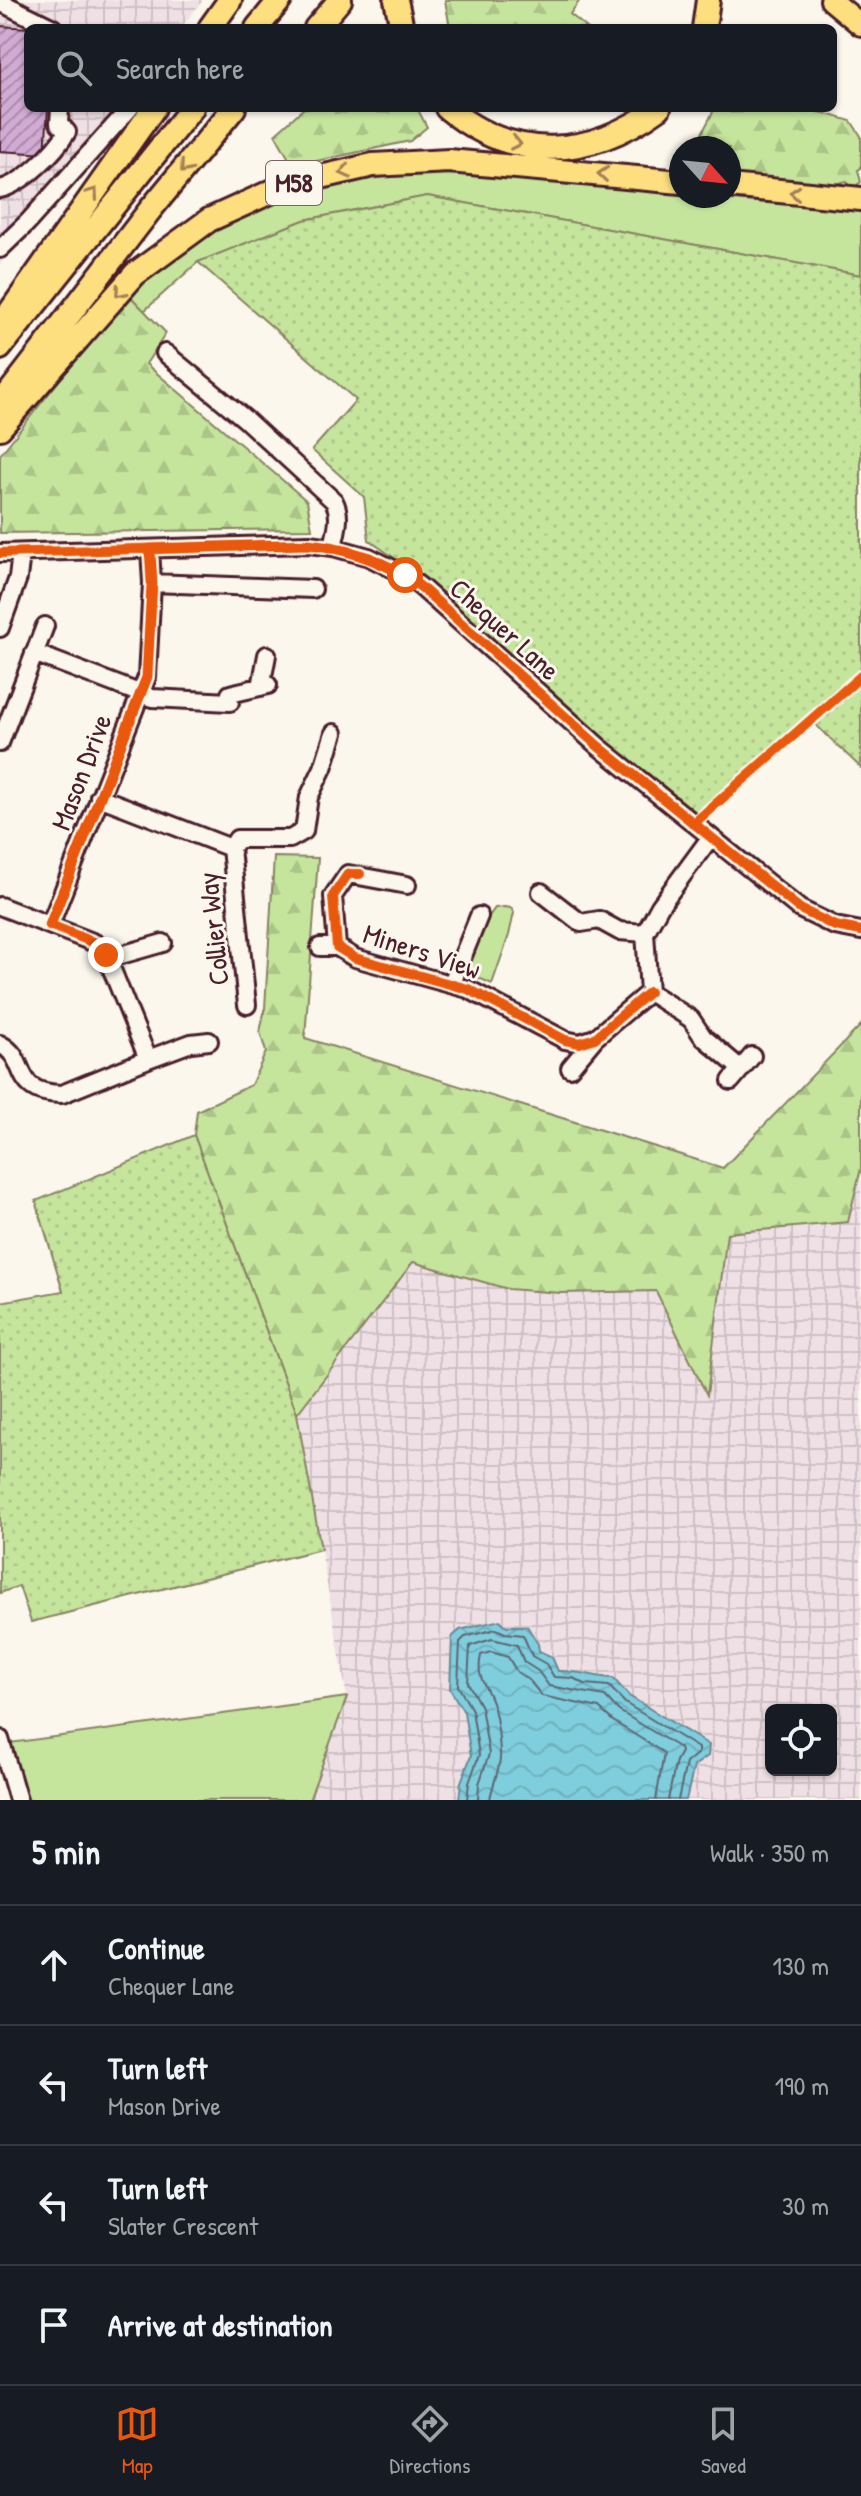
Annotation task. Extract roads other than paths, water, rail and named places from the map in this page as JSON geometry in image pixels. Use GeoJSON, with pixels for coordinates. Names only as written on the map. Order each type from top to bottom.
{"type":"FeatureCollection","features":[{"type":"Feature","properties":{"kind":"highway"},"geometry":{"type":"LineString","coordinates":[[213,24],[229,0]]}},
{"type":"Feature","properties":{"kind":"highway"},"geometry":{"type":"LineString","coordinates":[[260,24],[280,0]]}},
{"type":"Feature","properties":{"kind":"highway"},"geometry":{"type":"LineString","coordinates":[[302,24],[322,0]]}},
{"type":"Feature","properties":{"kind":"highway"},"geometry":{"type":"LineString","coordinates":[[319,24],[340,0]]}},
{"type":"Feature","properties":{"kind":"highway"},"geometry":{"type":"LineString","coordinates":[[396,0],[401,24]]}},
{"type":"Feature","properties":{"kind":"highway"},"geometry":{"type":"LineString","coordinates":[[705,24],[708,0]]}},
{"type":"Feature","properties":{"kind":"highway"},"geometry":{"type":"LineString","coordinates":[[0,326],[151,112]]}},
{"type":"Feature","properties":{"kind":"highway"},"geometry":{"type":"LineString","coordinates":[[0,348],[189,112]]}},
{"type":"Feature","properties":{"kind":"highway"},"geometry":{"type":"LineString","coordinates":[[452,112],[473,128],[508,142],[554,149],[596,143],[632,127],[653,112]]}},
{"type":"Feature","properties":{"kind":"highway"},"geometry":{"type":"LineString","coordinates":[[0,405],[150,210],[231,113]]}},
{"type":"Feature","properties":{"kind":"highway","name":"M58"},"geometry":{"type":"LineString","coordinates":[[0,428],[135,274],[209,220],[286,185],[373,165],[449,161],[669,181]]}},
{"type":"Feature","properties":{"kind":"highway"},"geometry":{"type":"LineString","coordinates":[[741,187],[861,199]]}},
{"type":"Feature","properties":{"kind":"main road"},"geometry":{"type":"LineString","coordinates":[[831,0],[861,25]]}},
{"type":"Feature","properties":{"kind":"street"},"geometry":{"type":"LineString","coordinates":[[207,24],[229,0]]}},
{"type":"Feature","properties":{"kind":"street"},"geometry":{"type":"LineString","coordinates":[[0,2],[45,24]]}},
{"type":"Feature","properties":{"kind":"street"},"geometry":{"type":"LineString","coordinates":[[0,189],[21,178],[60,144],[67,132],[59,123],[60,112]]}},
{"type":"Feature","properties":{"kind":"street"},"geometry":{"type":"LineString","coordinates":[[0,249],[126,112]]}},
{"type":"Feature","properties":{"kind":"street"},"geometry":{"type":"LineString","coordinates":[[165,353],[245,419],[334,501],[338,525],[333,547]]}},
{"type":"Feature","properties":{"kind":"street","name":"Chequer Lane"},"geometry":{"type":"LineString","coordinates":[[0,553],[309,544],[369,557],[405,575],[431,594],[598,746],[800,909],[835,926],[861,931]]}},
{"type":"Feature","properties":{"kind":"street","name":"Mason Drive"},"geometry":{"type":"LineString","coordinates":[[50,925],[147,677],[152,583],[150,549]]}},
{"type":"Feature","properties":{"kind":"street"},"geometry":{"type":"LineString","coordinates":[[0,628],[18,578],[21,553]]}},
{"type":"Feature","properties":{"kind":"street"},"geometry":{"type":"LineString","coordinates":[[152,583],[313,589]]}},
{"type":"Feature","properties":{"kind":"street"},"geometry":{"type":"LineString","coordinates":[[0,743],[45,626]]}},
{"type":"Feature","properties":{"kind":"street"},"geometry":{"type":"LineString","coordinates":[[34,653],[165,700],[230,700],[265,686],[267,655]]}},
{"type":"Feature","properties":{"kind":"street","name":"Collier Way"},"geometry":{"type":"LineString","coordinates":[[247,1005],[231,848],[237,839],[290,839],[304,831],[309,797],[323,768],[334,733]]}},
{"type":"Feature","properties":{"kind":"street","name":"Collier Way"},"geometry":{"type":"LineString","coordinates":[[99,797],[231,848]]}},
{"type":"Feature","properties":{"kind":"street"},"geometry":{"type":"LineString","coordinates":[[649,992],[645,933],[660,906],[710,838]]}},
{"type":"Feature","properties":{"kind":"street","name":"Miners View"},"geometry":{"type":"LineString","coordinates":[[407,885],[348,874],[333,896],[329,947],[355,958],[452,983],[492,1000],[565,1040],[580,1043],[595,1038]]}},
{"type":"Feature","properties":{"kind":"street"},"geometry":{"type":"LineString","coordinates":[[541,892],[581,923],[599,920],[619,931],[645,933]]}},
{"type":"Feature","properties":{"kind":"street"},"geometry":{"type":"LineString","coordinates":[[0,906],[95,943],[107,959],[148,1059]]}},
{"type":"Feature","properties":{"kind":"street","name":"Miners View"},"geometry":{"type":"LineString","coordinates":[[452,983],[479,916]]}},
{"type":"Feature","properties":{"kind":"street"},"geometry":{"type":"LineString","coordinates":[[107,959],[163,943]]}},
{"type":"Feature","properties":{"kind":"street"},"geometry":{"type":"LineString","coordinates":[[570,1068],[595,1038],[649,992]]}},
{"type":"Feature","properties":{"kind":"street"},"geometry":{"type":"LineString","coordinates":[[649,992],[691,1019],[703,1037],[741,1069]]}},
{"type":"Feature","properties":{"kind":"street"},"geometry":{"type":"LineString","coordinates":[[0,1044],[12,1054],[33,1089],[62,1094],[191,1043],[209,1041]]}},
{"type":"Feature","properties":{"kind":"street"},"geometry":{"type":"LineString","coordinates":[[0,1739],[18,1800]]}},
{"type":"Feature","properties":{"kind":"water"},"geometry":{"type":"Polygon","coordinates":[[[500,1620],[506,1626],[527,1626],[539,1651],[552,1657],[558,1671],[613,1678],[629,1696],[709,1745],[708,1756],[694,1766],[686,1800],[459,1800],[461,1782],[471,1756],[464,1712],[450,1689],[452,1637],[460,1630],[500,1620]]]}}]}
